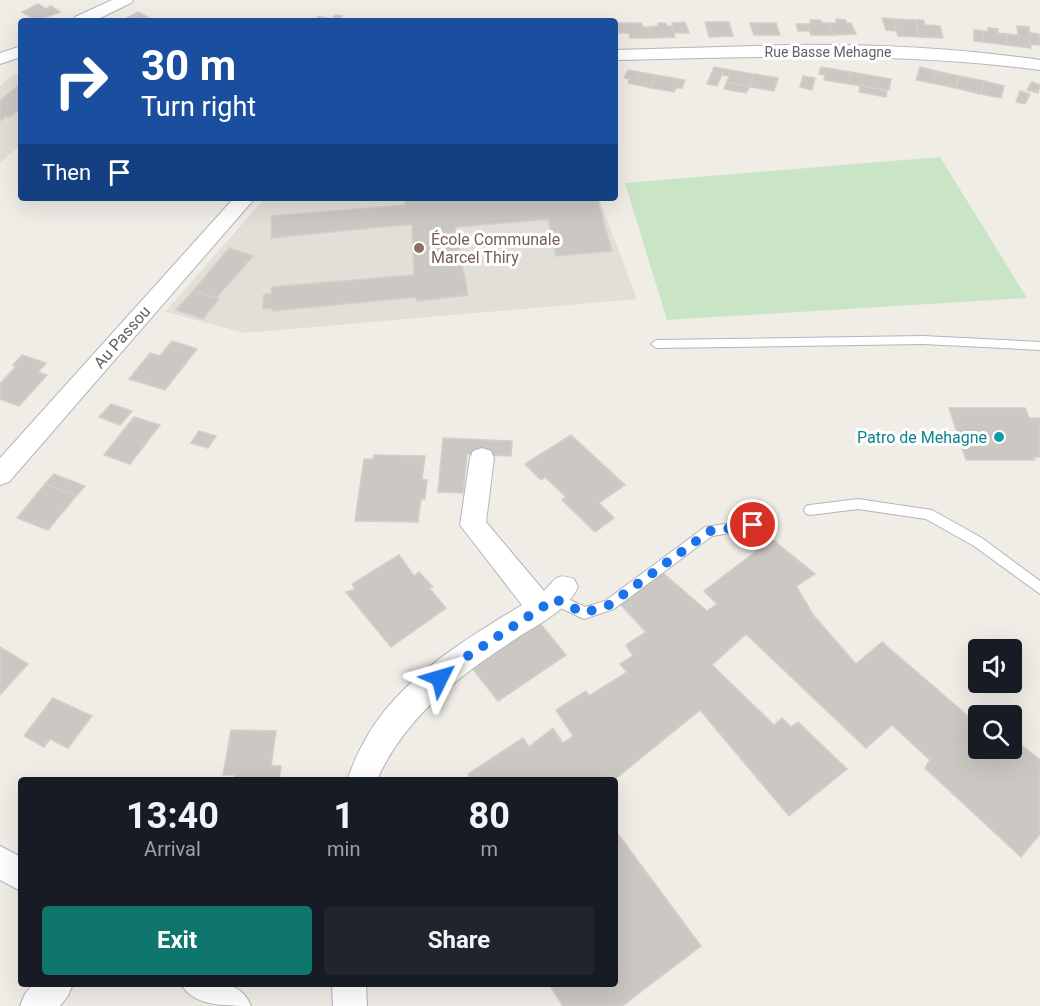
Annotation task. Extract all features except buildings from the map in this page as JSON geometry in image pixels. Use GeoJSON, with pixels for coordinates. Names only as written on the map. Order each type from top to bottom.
{"type":"FeatureCollection","features":[{"type":"Feature","properties":{"kind":"street"},"geometry":{"type":"LineString","coordinates":[[87,18],[125,0]]}},
{"type":"Feature","properties":{"kind":"street","name":"Rue Basse Mehagne"},"geometry":{"type":"LineString","coordinates":[[618,55],[890,51],[1040,64]]}},
{"type":"Feature","properties":{"kind":"street"},"geometry":{"type":"LineString","coordinates":[[0,58],[18,52]]}},
{"type":"Feature","properties":{"kind":"street","name":"Au Passou"},"geometry":{"type":"LineString","coordinates":[[0,475],[242,201]]}},
{"type":"Feature","properties":{"kind":"street"},"geometry":{"type":"LineString","coordinates":[[363,777],[367,765],[397,719],[405,711],[454,665],[553,598],[473,525],[482,458]]}},
{"type":"Feature","properties":{"kind":"street"},"geometry":{"type":"LineString","coordinates":[[0,862],[18,873]]}},
{"type":"Feature","properties":{"kind":"street"},"geometry":{"type":"LineString","coordinates":[[37,1006],[53,987]]}},
{"type":"Feature","properties":{"kind":"street"},"geometry":{"type":"LineString","coordinates":[[203,987],[234,1006]]}},
{"type":"Feature","properties":{"kind":"street"},"geometry":{"type":"LineString","coordinates":[[349,987],[350,1006]]}},
{"type":"Feature","properties":{"kind":"lane"},"geometry":{"type":"LineString","coordinates":[[656,344],[923,340],[1040,346]]}},
{"type":"Feature","properties":{"kind":"lane"},"geometry":{"type":"LineString","coordinates":[[810,510],[858,504],[928,514],[978,542],[1040,588]]}},
{"type":"Feature","properties":{"kind":"lane"},"geometry":{"type":"LineString","coordinates":[[553,598],[584,613],[609,605],[710,531],[753,525]]}},
{"type":"Feature","properties":{"kind":"shaded area"},"geometry":{"type":"Polygon","coordinates":[[[14,74],[18,74],[18,147],[0,163],[0,86],[14,74]]]}},
{"type":"Feature","properties":{"kind":"shaded area","name":"École Communale Marcel Thiry"},"geometry":{"type":"Polygon","coordinates":[[[262,201],[600,201],[637,299],[245,333],[165,312],[262,201]]]}},
{"type":"Feature","properties":{"kind":"green space"},"geometry":{"type":"Polygon","coordinates":[[[940,157],[1027,298],[667,320],[625,183],[940,157]]]}},
{"type":"Feature","properties":{"kind":"place","name":"École Communale Marcel Thiry"},"geometry":{"type":"Point","coordinates":[419,248]}},
{"type":"Feature","properties":{"kind":"place","name":"Patro de Mehagne"},"geometry":{"type":"Point","coordinates":[999,437]}},
{"type":"Feature","properties":{"kind":"route"},"geometry":{"type":"LineString","coordinates":[[440,678],[454,665],[555,599],[584,613],[609,605],[710,531],[753,525]]}}]}
